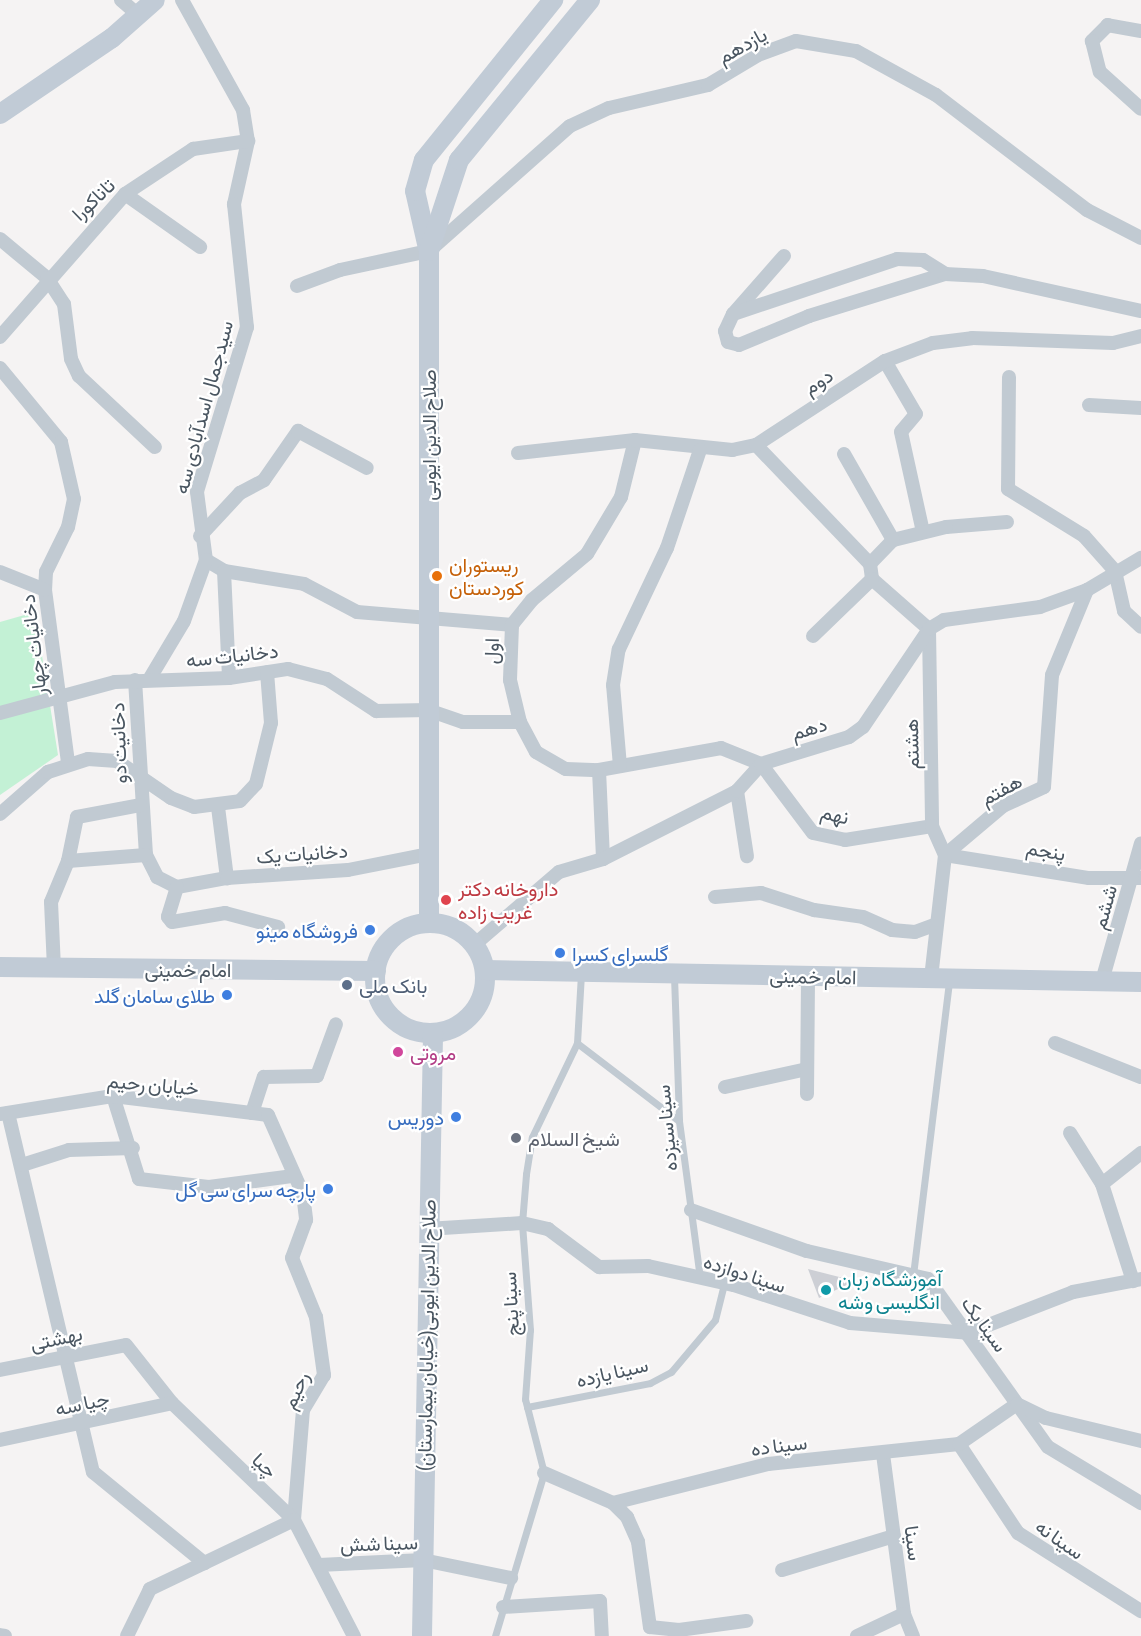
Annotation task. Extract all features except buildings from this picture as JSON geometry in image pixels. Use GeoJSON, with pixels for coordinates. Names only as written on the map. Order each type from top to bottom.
{"type":"FeatureCollection","features":[{"type":"Feature","properties":{"kind":"main road"},"geometry":{"type":"LineString","coordinates":[[0,114],[138,15],[155,0]]}},
{"type":"Feature","properties":{"kind":"main road"},"geometry":{"type":"LineString","coordinates":[[429,250],[415,191],[424,160],[553,0]]}},
{"type":"Feature","properties":{"kind":"main road","name":"صلاح الدین ایوبی"},"geometry":{"type":"LineString","coordinates":[[429,923],[429,250],[459,160],[591,0]]}},
{"type":"Feature","properties":{"kind":"main road"},"geometry":{"type":"LineString","coordinates":[[429,923],[454,929],[474,945],[485,970],[481,1000],[473,1013],[448,1031],[433,1033],[402,1026],[389,1015],[378,994],[376,971],[394,937],[429,923]]}},
{"type":"Feature","properties":{"kind":"main road","name":"امام خمینی"},"geometry":{"type":"LineString","coordinates":[[0,967],[376,971]]}},
{"type":"Feature","properties":{"kind":"main road","name":"امام خمینی"},"geometry":{"type":"LineString","coordinates":[[485,970],[1141,982]]}},
{"type":"Feature","properties":{"kind":"main road","name":"صلاح الدین ایوبی(خیابان بیمارستان)"},"geometry":{"type":"LineString","coordinates":[[422,1636],[427,1229],[433,1033]]}},
{"type":"Feature","properties":{"kind":"street"},"geometry":{"type":"LineString","coordinates":[[121,0],[138,15]]}},
{"type":"Feature","properties":{"kind":"street","name":"سیدجمال اسدآبادی سه"},"geometry":{"type":"LineString","coordinates":[[182,0],[243,110],[248,141],[234,204],[247,327],[197,492],[200,536],[206,560]]}},
{"type":"Feature","properties":{"kind":"street"},"geometry":{"type":"LineString","coordinates":[[1141,31],[1108,25],[1092,41],[1100,72],[1141,109]]}},
{"type":"Feature","properties":{"kind":"street","name":"یازدهم"},"geometry":{"type":"LineString","coordinates":[[429,250],[570,126],[609,108],[708,85],[776,46],[817,41],[856,51],[936,95],[1087,210],[1141,238]]}},
{"type":"Feature","properties":{"kind":"street","name":"تاناکورا"},"geometry":{"type":"LineString","coordinates":[[0,337],[47,278],[124,194],[193,149],[248,141]]}},
{"type":"Feature","properties":{"kind":"street"},"geometry":{"type":"LineString","coordinates":[[124,194],[200,247]]}},
{"type":"Feature","properties":{"kind":"street"},"geometry":{"type":"LineString","coordinates":[[0,239],[47,278],[64,304],[70,359],[79,376],[155,447]]}},
{"type":"Feature","properties":{"kind":"street"},"geometry":{"type":"LineString","coordinates":[[297,286],[340,270],[429,250]]}},
{"type":"Feature","properties":{"kind":"street"},"geometry":{"type":"LineString","coordinates":[[784,256],[733,314],[726,337],[739,345],[809,316],[945,274],[983,276],[1141,310]]}},
{"type":"Feature","properties":{"kind":"street"},"geometry":{"type":"LineString","coordinates":[[733,314],[897,259],[923,260],[945,274]]}},
{"type":"Feature","properties":{"kind":"street","name":"دوم"},"geometry":{"type":"LineString","coordinates":[[518,453],[635,440],[700,450],[756,445],[885,361],[933,343],[972,338],[1113,343],[1141,336]]}},
{"type":"Feature","properties":{"kind":"street"},"geometry":{"type":"LineString","coordinates":[[885,361],[916,414],[901,432],[924,532]]}},
{"type":"Feature","properties":{"kind":"street","name":"دخانیات چهار"},"geometry":{"type":"LineString","coordinates":[[0,368],[61,442],[74,499],[68,527],[46,572],[45,590],[68,763]]}},
{"type":"Feature","properties":{"kind":"street"},"geometry":{"type":"LineString","coordinates":[[1010,377],[1011,495],[1072,526],[1116,571],[1124,611],[1141,627]]}},
{"type":"Feature","properties":{"kind":"street"},"geometry":{"type":"LineString","coordinates":[[1089,405],[1141,408]]}},
{"type":"Feature","properties":{"kind":"street"},"geometry":{"type":"LineString","coordinates":[[200,536],[240,493],[264,480],[298,431],[367,468]]}},
{"type":"Feature","properties":{"kind":"street","name":"اول"},"geometry":{"type":"LineString","coordinates":[[635,440],[621,496],[587,554],[532,600],[512,625],[510,680],[520,722],[536,752],[566,769],[599,770],[680,752],[721,748],[761,764]]}},
{"type":"Feature","properties":{"kind":"street"},"geometry":{"type":"LineString","coordinates":[[756,445],[870,564],[872,579],[929,630],[944,620],[1040,608],[1087,591],[1116,571],[1141,558]]}},
{"type":"Feature","properties":{"kind":"street"},"geometry":{"type":"LineString","coordinates":[[620,766],[613,685],[619,649],[667,548],[700,450]]}},
{"type":"Feature","properties":{"kind":"street"},"geometry":{"type":"LineString","coordinates":[[844,454],[893,540]]}},
{"type":"Feature","properties":{"kind":"street"},"geometry":{"type":"LineString","coordinates":[[870,564],[893,540],[924,532],[1007,522]]}},
{"type":"Feature","properties":{"kind":"street"},"geometry":{"type":"LineString","coordinates":[[206,560],[224,571],[304,584],[357,612],[428,614],[512,625]]}},
{"type":"Feature","properties":{"kind":"street","name":"دخانیات سه"},"geometry":{"type":"LineString","coordinates":[[150,678],[184,621],[206,560]]}},
{"type":"Feature","properties":{"kind":"street"},"geometry":{"type":"LineString","coordinates":[[224,571],[230,678]]}},
{"type":"Feature","properties":{"kind":"street"},"geometry":{"type":"LineString","coordinates":[[0,572],[45,590]]}},
{"type":"Feature","properties":{"kind":"street"},"geometry":{"type":"LineString","coordinates":[[813,636],[872,579]]}},
{"type":"Feature","properties":{"kind":"street","name":"هفتم"},"geometry":{"type":"LineString","coordinates":[[945,855],[1003,806],[1044,787],[1052,675],[1087,591]]}},
{"type":"Feature","properties":{"kind":"street","name":"دهم"},"geometry":{"type":"LineString","coordinates":[[761,764],[849,737],[863,727],[929,630]]}},
{"type":"Feature","properties":{"kind":"street","name":"هشتم"},"geometry":{"type":"LineString","coordinates":[[929,630],[932,826],[945,855]]}},
{"type":"Feature","properties":{"kind":"street","name":"دخانیات سه"},"geometry":{"type":"LineString","coordinates":[[0,713],[58,695],[135,680],[230,678],[294,669],[318,675],[376,711],[429,710],[463,723],[520,722]]}},
{"type":"Feature","properties":{"kind":"street"},"geometry":{"type":"LineString","coordinates":[[0,814],[27,787],[68,763],[117,761],[171,798],[194,807],[218,807],[240,801],[256,784],[271,723],[267,672]]}},
{"type":"Feature","properties":{"kind":"street","name":"دخانیت دو"},"geometry":{"type":"LineString","coordinates":[[135,680],[140,806],[146,855]]}},
{"type":"Feature","properties":{"kind":"street"},"geometry":{"type":"LineString","coordinates":[[474,945],[559,872],[603,859],[737,791],[761,764]]}},
{"type":"Feature","properties":{"kind":"street","name":"نهم"},"geometry":{"type":"LineString","coordinates":[[761,764],[813,833],[845,840],[932,826]]}},
{"type":"Feature","properties":{"kind":"street"},"geometry":{"type":"LineString","coordinates":[[599,770],[603,859]]}},
{"type":"Feature","properties":{"kind":"street"},"geometry":{"type":"LineString","coordinates":[[737,791],[747,856]]}},
{"type":"Feature","properties":{"kind":"street"},"geometry":{"type":"LineString","coordinates":[[54,968],[51,902],[68,861],[76,817],[140,806]]}},
{"type":"Feature","properties":{"kind":"street"},"geometry":{"type":"LineString","coordinates":[[218,807],[227,878]]}},
{"type":"Feature","properties":{"kind":"street","name":"ششم"},"geometry":{"type":"LineString","coordinates":[[1102,981],[1137,877],[1141,843]]}},
{"type":"Feature","properties":{"kind":"street","name":"دخانیات یک"},"geometry":{"type":"LineString","coordinates":[[177,887],[227,878],[348,870],[429,854]]}},
{"type":"Feature","properties":{"kind":"street"},"geometry":{"type":"LineString","coordinates":[[68,861],[146,855],[158,877],[177,887],[168,917],[172,922],[225,913],[278,927]]}},
{"type":"Feature","properties":{"kind":"street"},"geometry":{"type":"LineString","coordinates":[[940,978],[937,924],[945,855]]}},
{"type":"Feature","properties":{"kind":"street","name":"پنجم"},"geometry":{"type":"LineString","coordinates":[[945,855],[1089,878],[1137,877]]}},
{"type":"Feature","properties":{"kind":"street"},"geometry":{"type":"LineString","coordinates":[[715,897],[761,893],[814,910],[862,917],[892,930],[915,932],[937,924]]}},
{"type":"Feature","properties":{"kind":"street"},"geometry":{"type":"LineString","coordinates":[[807,1094],[808,977]]}},
{"type":"Feature","properties":{"kind":"street"},"geometry":{"type":"LineString","coordinates":[[252,1113],[257,1085],[264,1077],[317,1076],[336,1023]]}},
{"type":"Feature","properties":{"kind":"street"},"geometry":{"type":"LineString","coordinates":[[1055,1043],[1141,1077]]}},
{"type":"Feature","properties":{"kind":"street"},"geometry":{"type":"LineString","coordinates":[[725,1088],[807,1069]]}},
{"type":"Feature","properties":{"kind":"street"},"geometry":{"type":"LineString","coordinates":[[113,1096],[133,1148],[139,1179],[209,1187],[293,1176]]}},
{"type":"Feature","properties":{"kind":"street","name":"خیابان رحیم"},"geometry":{"type":"LineString","coordinates":[[4,1114],[113,1096],[268,1115]]}},
{"type":"Feature","properties":{"kind":"street"},"geometry":{"type":"LineString","coordinates":[[4,1114],[22,1165],[93,1472],[204,1563]]}},
{"type":"Feature","properties":{"kind":"street","name":"رحیم"},"geometry":{"type":"LineString","coordinates":[[268,1115],[293,1176],[303,1194],[306,1220],[292,1258],[316,1317],[324,1375],[303,1410],[294,1520]]}},
{"type":"Feature","properties":{"kind":"street"},"geometry":{"type":"LineString","coordinates":[[968,1333],[1073,1292],[1137,1280],[1102,1184],[1070,1133]]}},
{"type":"Feature","properties":{"kind":"street"},"geometry":{"type":"LineString","coordinates":[[22,1165],[69,1150],[133,1148]]}},
{"type":"Feature","properties":{"kind":"street"},"geometry":{"type":"LineString","coordinates":[[1102,1184],[1141,1153]]}},
{"type":"Feature","properties":{"kind":"street","name":"سینا یک"},"geometry":{"type":"LineString","coordinates":[[691,1210],[807,1251],[928,1279],[1048,1447],[1141,1503]]}},
{"type":"Feature","properties":{"kind":"street","name":"سینا دوازده"},"geometry":{"type":"LineString","coordinates":[[427,1229],[522,1223],[548,1229],[599,1267],[648,1266],[724,1283],[850,1323],[968,1333]]}},
{"type":"Feature","properties":{"kind":"street","name":"بهشتی"},"geometry":{"type":"LineString","coordinates":[[0,1370],[121,1343]]}},
{"type":"Feature","properties":{"kind":"street","name":"چیا"},"geometry":{"type":"LineString","coordinates":[[121,1343],[172,1402],[294,1520],[354,1636]]}},
{"type":"Feature","properties":{"kind":"street","name":"چیا سه"},"geometry":{"type":"LineString","coordinates":[[0,1440],[172,1402]]}},
{"type":"Feature","properties":{"kind":"street"},"geometry":{"type":"LineString","coordinates":[[1017,1404],[1046,1418],[1141,1441]]}},
{"type":"Feature","properties":{"kind":"street","name":"سینا ده"},"geometry":{"type":"LineString","coordinates":[[613,1503],[768,1464],[883,1454],[959,1444],[1017,1404]]}},
{"type":"Feature","properties":{"kind":"street","name":"سینا نه"},"geometry":{"type":"LineString","coordinates":[[959,1444],[1018,1533],[1141,1611]]}},
{"type":"Feature","properties":{"kind":"street","name":"سینا"},"geometry":{"type":"LineString","coordinates":[[883,1454],[904,1614],[913,1636]]}},
{"type":"Feature","properties":{"kind":"street"},"geometry":{"type":"LineString","coordinates":[[544,1473],[613,1503],[627,1517],[638,1542],[650,1627],[680,1633],[746,1621]]}},
{"type":"Feature","properties":{"kind":"street"},"geometry":{"type":"LineString","coordinates":[[127,1636],[150,1588],[294,1520]]}},
{"type":"Feature","properties":{"kind":"street"},"geometry":{"type":"LineString","coordinates":[[782,1570],[894,1536]]}},
{"type":"Feature","properties":{"kind":"street","name":"سینا شش"},"geometry":{"type":"LineString","coordinates":[[319,1565],[423,1560],[511,1578]]}},
{"type":"Feature","properties":{"kind":"street"},"geometry":{"type":"LineString","coordinates":[[503,1607],[600,1601],[602,1636]]}},
{"type":"Feature","properties":{"kind":"street"},"geometry":{"type":"LineString","coordinates":[[858,1636],[904,1614]]}},
{"type":"Feature","properties":{"kind":"street"},"geometry":{"type":"LineString","coordinates":[[0,1635],[4,1636]]}},
{"type":"Feature","properties":{"kind":"lane","name":"سینا پنج"},"geometry":{"type":"LineString","coordinates":[[544,1473],[527,1407],[530,1330],[522,1223],[532,1137],[577,1043],[582,972]]}},
{"type":"Feature","properties":{"kind":"lane","name":"سینا سیزده"},"geometry":{"type":"LineString","coordinates":[[674,973],[680,1121],[700,1278]]}},
{"type":"Feature","properties":{"kind":"lane"},"geometry":{"type":"LineString","coordinates":[[913,1275],[940,978]]}},
{"type":"Feature","properties":{"kind":"lane"},"geometry":{"type":"LineString","coordinates":[[577,1043],[680,1121]]}},
{"type":"Feature","properties":{"kind":"lane","name":"سینا یازده"},"geometry":{"type":"LineString","coordinates":[[527,1407],[650,1383],[671,1372],[715,1320],[724,1283]]}},
{"type":"Feature","properties":{"kind":"lane"},"geometry":{"type":"LineString","coordinates":[[495,1636],[544,1473]]}},
{"type":"Feature","properties":{"kind":"green space"},"geometry":{"type":"Polygon","coordinates":[[[35,612],[58,755],[0,795],[0,622],[35,612]]]}},
{"type":"Feature","properties":{"kind":"place","name":"ریستوران کوردستان"},"geometry":{"type":"Point","coordinates":[437,576]}},
{"type":"Feature","properties":{"kind":"place","name":"داروخانه دکتر غریب زاده"},"geometry":{"type":"Point","coordinates":[446,900]}},
{"type":"Feature","properties":{"kind":"place","name":"فروشگاه مینو"},"geometry":{"type":"Point","coordinates":[370,930]}},
{"type":"Feature","properties":{"kind":"place","name":"گلسرای کسرا"},"geometry":{"type":"Point","coordinates":[560,953]}},
{"type":"Feature","properties":{"kind":"place","name":"بانک ملی"},"geometry":{"type":"Point","coordinates":[347,985]}},
{"type":"Feature","properties":{"kind":"place","name":"طلای سامان گلد"},"geometry":{"type":"Point","coordinates":[227,995]}},
{"type":"Feature","properties":{"kind":"place","name":"مروتی"},"geometry":{"type":"Point","coordinates":[398,1052]}},
{"type":"Feature","properties":{"kind":"place","name":"دوریس"},"geometry":{"type":"Point","coordinates":[456,1117]}},
{"type":"Feature","properties":{"kind":"place","name":"شیخ السلام"},"geometry":{"type":"Point","coordinates":[516,1138]}},
{"type":"Feature","properties":{"kind":"place","name":"پارچه سرای سی گل"},"geometry":{"type":"Point","coordinates":[328,1189]}},
{"type":"Feature","properties":{"kind":"place","name":"آموزشگاه زبان انگلیسی وشه"},"geometry":{"type":"Point","coordinates":[826,1290]}}]}
